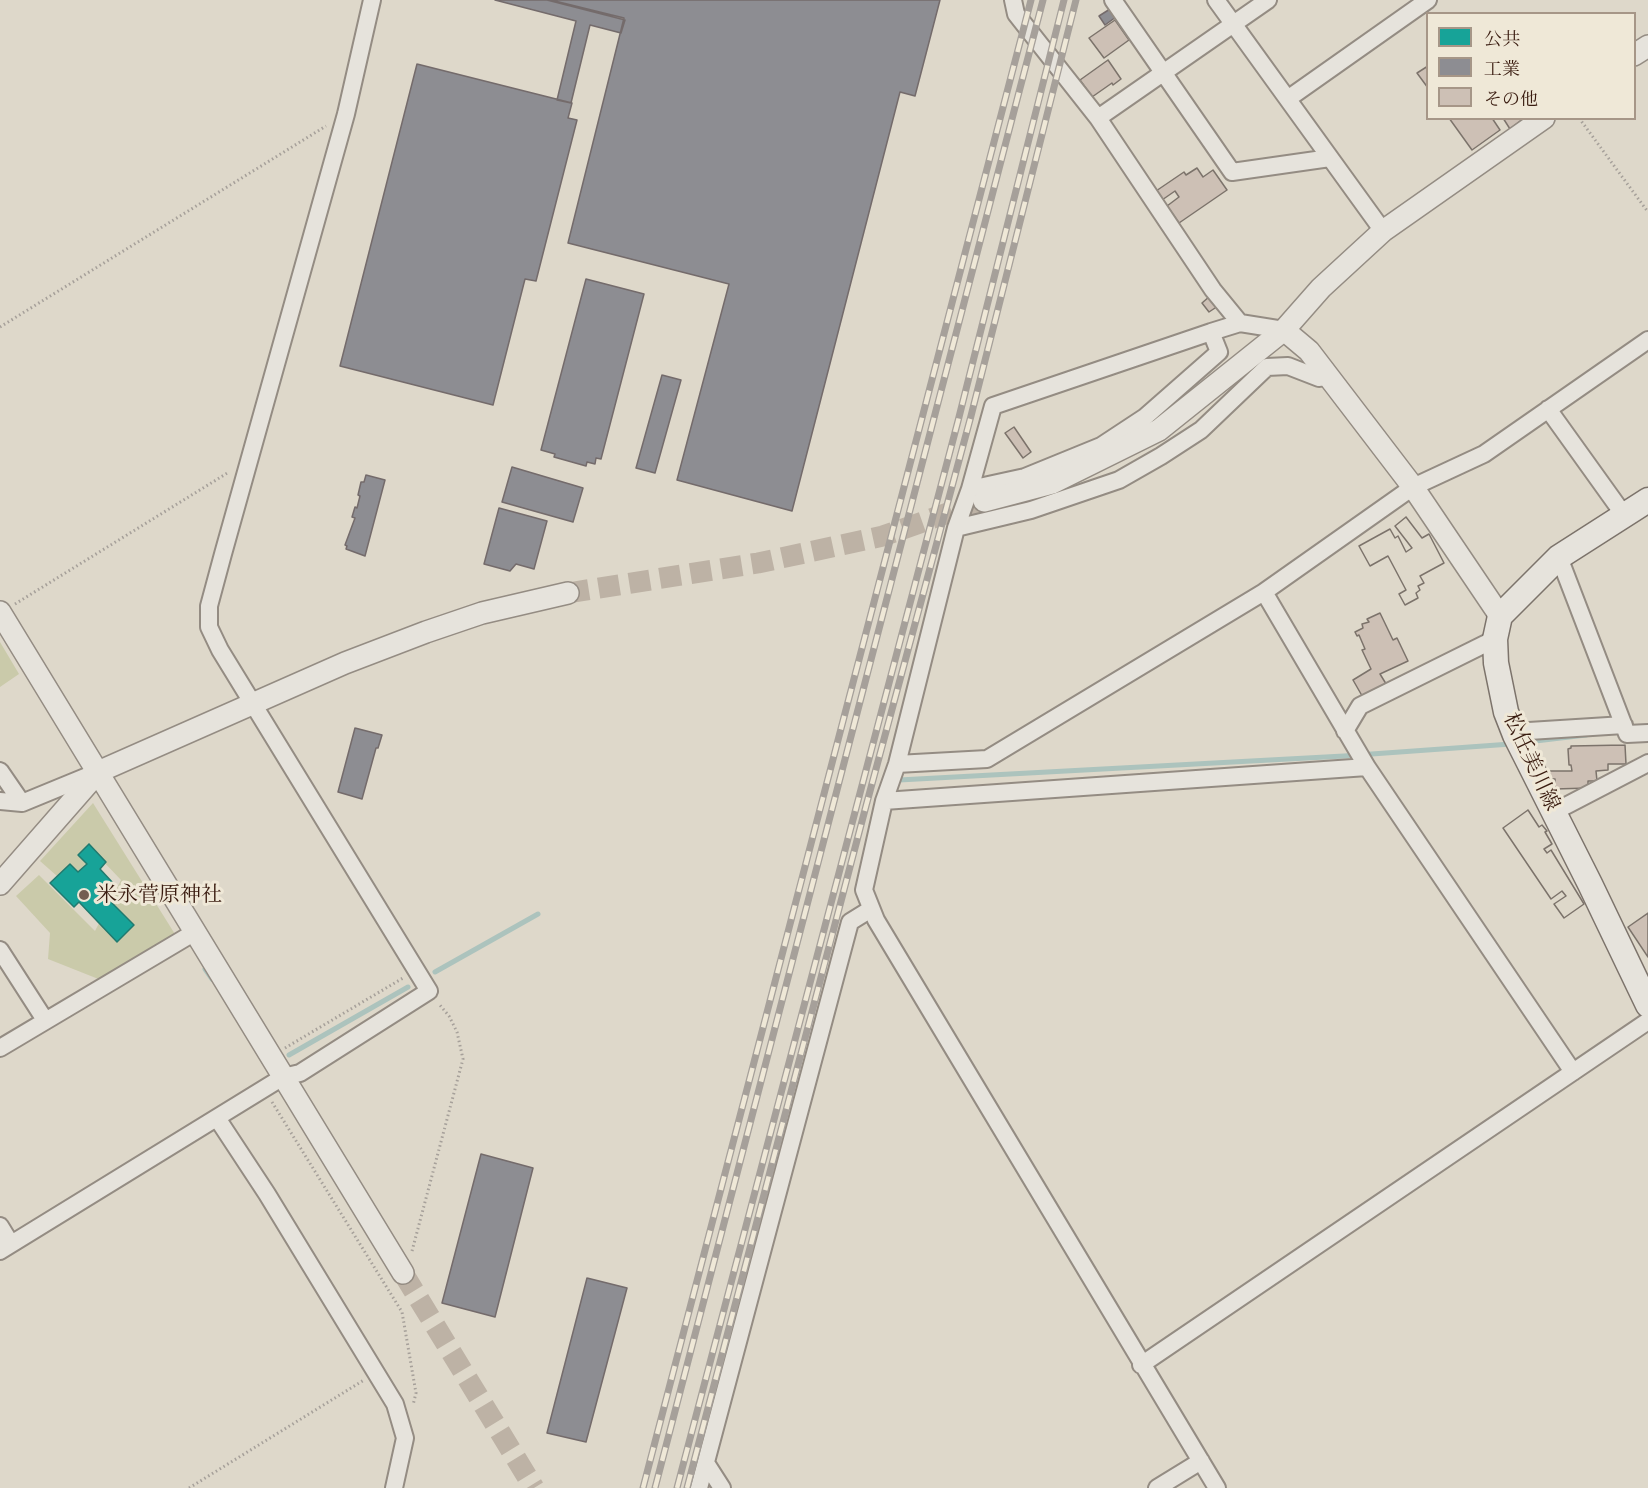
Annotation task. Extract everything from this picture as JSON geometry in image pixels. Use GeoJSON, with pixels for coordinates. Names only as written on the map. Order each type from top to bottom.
{"type":"FeatureCollection","features":[{"type":"Feature","properties":{"kind":"main road"},"geometry":{"type":"LineString","coordinates":[[1497,628],[1559,557],[1648,500]]}},
{"type":"Feature","properties":{"kind":"main road","name":"松任美川線"},"geometry":{"type":"LineString","coordinates":[[1497,628],[1496,663],[1506,712],[1517,740],[1648,1005]]}},
{"type":"Feature","properties":{"kind":"street"},"geometry":{"type":"LineString","coordinates":[[0,1226],[6,1247],[283,1077],[300,1073],[429,991],[220,650],[209,627],[209,606],[346,114],[372,0]]}},
{"type":"Feature","properties":{"kind":"street"},"geometry":{"type":"LineString","coordinates":[[1013,0],[1016,14],[1098,118],[1213,290],[1240,323]]}},
{"type":"Feature","properties":{"kind":"street"},"geometry":{"type":"LineString","coordinates":[[1113,0],[1232,172],[1329,158]]}},
{"type":"Feature","properties":{"kind":"street"},"geometry":{"type":"LineString","coordinates":[[1216,0],[1383,231]]}},
{"type":"Feature","properties":{"kind":"street"},"geometry":{"type":"LineString","coordinates":[[1098,118],[1268,0]]}},
{"type":"Feature","properties":{"kind":"street"},"geometry":{"type":"LineString","coordinates":[[1288,98],[1428,0]]}},
{"type":"Feature","properties":{"kind":"street"},"geometry":{"type":"LineString","coordinates":[[977,495],[1052,483],[1159,430],[1284,330],[1321,288],[1383,231],[1541,120]]}},
{"type":"Feature","properties":{"kind":"street"},"geometry":{"type":"LineString","coordinates":[[1217,1488],[1141,1365],[871,909],[864,890],[884,801],[897,764],[956,528],[977,495],[993,406],[1240,323],[1284,330],[1309,351],[1413,487],[1497,628],[1360,706],[1345,731]]}},
{"type":"Feature","properties":{"kind":"street"},"geometry":{"type":"LineString","coordinates":[[977,495],[1101,446],[1145,417],[1220,352],[1211,332]]}},
{"type":"Feature","properties":{"kind":"street"},"geometry":{"type":"LineString","coordinates":[[897,764],[987,759],[1264,592],[1413,487],[1484,454],[1647,342]]}},
{"type":"Feature","properties":{"kind":"street"},"geometry":{"type":"LineString","coordinates":[[956,528],[1031,510],[1119,480],[1202,430],[1267,367],[1288,366],[1319,378],[1325,373]]}},
{"type":"Feature","properties":{"kind":"street"},"geometry":{"type":"LineString","coordinates":[[1548,409],[1624,515]]}},
{"type":"Feature","properties":{"kind":"street"},"geometry":{"type":"LineString","coordinates":[[1559,557],[1627,734],[1648,733]]}},
{"type":"Feature","properties":{"kind":"street"},"geometry":{"type":"LineString","coordinates":[[0,801],[22,803],[345,663],[426,632],[482,613],[568,592]]}},
{"type":"Feature","properties":{"kind":"street"},"geometry":{"type":"LineString","coordinates":[[1264,592],[1367,767],[1573,1072]]}},
{"type":"Feature","properties":{"kind":"street"},"geometry":{"type":"LineString","coordinates":[[0,613],[403,1273]]}},
{"type":"Feature","properties":{"kind":"street"},"geometry":{"type":"LineString","coordinates":[[1517,740],[1624,725]]}},
{"type":"Feature","properties":{"kind":"street"},"geometry":{"type":"LineString","coordinates":[[1554,812],[1648,763]]}},
{"type":"Feature","properties":{"kind":"street"},"geometry":{"type":"LineString","coordinates":[[884,801],[1367,767]]}},
{"type":"Feature","properties":{"kind":"street"},"geometry":{"type":"LineString","coordinates":[[0,771],[22,803]]}},
{"type":"Feature","properties":{"kind":"street"},"geometry":{"type":"LineString","coordinates":[[0,884],[98,772]]}},
{"type":"Feature","properties":{"kind":"street"},"geometry":{"type":"LineString","coordinates":[[699,1488],[850,922],[871,909]]}},
{"type":"Feature","properties":{"kind":"street"},"geometry":{"type":"LineString","coordinates":[[0,1048],[195,932]]}},
{"type":"Feature","properties":{"kind":"street"},"geometry":{"type":"LineString","coordinates":[[0,950],[45,1020]]}},
{"type":"Feature","properties":{"kind":"street"},"geometry":{"type":"LineString","coordinates":[[1141,1365],[1648,1021]]}},
{"type":"Feature","properties":{"kind":"street"},"geometry":{"type":"LineString","coordinates":[[218,1118],[267,1194],[394,1404],[405,1438],[394,1488]]}},
{"type":"Feature","properties":{"kind":"street"},"geometry":{"type":"LineString","coordinates":[[1157,1488],[1200,1461]]}},
{"type":"Feature","properties":{"kind":"street"},"geometry":{"type":"LineString","coordinates":[[706,1463],[722,1488]]}},
{"type":"Feature","properties":{"kind":"path"},"geometry":{"type":"LineString","coordinates":[[0,327],[346,114]]}},
{"type":"Feature","properties":{"kind":"path"},"geometry":{"type":"LineString","coordinates":[[1581,120],[1648,212]]}},
{"type":"Feature","properties":{"kind":"path"},"geometry":{"type":"LineString","coordinates":[[0,613],[250,459]]}},
{"type":"Feature","properties":{"kind":"path"},"geometry":{"type":"LineString","coordinates":[[271,1056],[416,970]]}},
{"type":"Feature","properties":{"kind":"path"},"geometry":{"type":"LineString","coordinates":[[406,1242],[412,1251],[463,1059],[457,1032],[449,1016],[429,991]]}},
{"type":"Feature","properties":{"kind":"path"},"geometry":{"type":"LineString","coordinates":[[264,1089],[402,1312],[416,1392],[405,1438]]}},
{"type":"Feature","properties":{"kind":"path"},"geometry":{"type":"LineString","coordinates":[[189,1488],[375,1374]]}},
{"type":"Feature","properties":{"kind":"green space"},"geometry":{"type":"Polygon","coordinates":[[[0,642],[19,674],[0,687],[0,642]]]}},
{"type":"Feature","properties":{"kind":"green space"},"geometry":{"type":"Polygon","coordinates":[[[93,803],[183,947],[111,984],[48,959],[50,933],[16,896],[39,875],[95,931],[121,880],[100,858],[66,884],[40,861],[93,803]]]}},
{"type":"Feature","properties":{"kind":"building: 公共"},"geometry":{"type":"Polygon","coordinates":[[[89,844],[106,862],[100,869],[113,883],[102,893],[134,925],[117,942],[79,902],[74,907],[50,883],[70,864],[78,872],[87,864],[78,855],[89,844]]]}},
{"type":"Feature","properties":{"kind":"building: 工業"},"geometry":{"type":"Polygon","coordinates":[[[495,0],[547,0],[625,20],[621,33],[590,25],[571,103],[557,100],[576,21],[495,0]]]}},
{"type":"Feature","properties":{"kind":"building: 工業"},"geometry":{"type":"Polygon","coordinates":[[[551,0],[940,0],[915,96],[900,92],[792,511],[677,480],[729,284],[568,243],[624,18],[551,0]]]}},
{"type":"Feature","properties":{"kind":"building: 工業"},"geometry":{"type":"Polygon","coordinates":[[[1110,9],[1116,17],[1105,25],[1099,16],[1110,9]]]}},
{"type":"Feature","properties":{"kind":"building: 工業"},"geometry":{"type":"Polygon","coordinates":[[[417,64],[572,103],[568,118],[577,120],[536,281],[525,279],[493,405],[340,366],[417,64]]]}},
{"type":"Feature","properties":{"kind":"building: 工業"},"geometry":{"type":"Polygon","coordinates":[[[586,279],[644,294],[601,459],[596,458],[595,464],[587,462],[586,466],[554,457],[555,454],[541,450],[586,279]]]}},
{"type":"Feature","properties":{"kind":"building: 工業"},"geometry":{"type":"Polygon","coordinates":[[[662,375],[681,380],[655,473],[636,468],[662,375]]]}},
{"type":"Feature","properties":{"kind":"building: 工業"},"geometry":{"type":"Polygon","coordinates":[[[512,467],[583,488],[573,522],[502,502],[512,467]]]}},
{"type":"Feature","properties":{"kind":"building: 工業"},"geometry":{"type":"Polygon","coordinates":[[[366,475],[385,480],[365,556],[346,549],[345,545],[355,518],[352,517],[355,507],[357,508],[361,482],[364,482],[366,475]]]}},
{"type":"Feature","properties":{"kind":"building: 工業"},"geometry":{"type":"Polygon","coordinates":[[[499,508],[547,521],[534,569],[516,564],[510,571],[484,564],[499,508]]]}},
{"type":"Feature","properties":{"kind":"building: 工業"},"geometry":{"type":"Polygon","coordinates":[[[355,728],[382,735],[378,748],[376,748],[362,799],[338,792],[355,728]]]}},
{"type":"Feature","properties":{"kind":"building: 工業"},"geometry":{"type":"Polygon","coordinates":[[[481,1154],[533,1168],[495,1317],[442,1303],[481,1154]]]}},
{"type":"Feature","properties":{"kind":"building: 工業"},"geometry":{"type":"Polygon","coordinates":[[[587,1278],[627,1288],[586,1442],[547,1433],[587,1278]]]}},
{"type":"Feature","properties":{"kind":"building: その他"},"geometry":{"type":"Polygon","coordinates":[[[1115,20],[1129,40],[1104,58],[1089,38],[1115,20]]]}},
{"type":"Feature","properties":{"kind":"building: その他"},"geometry":{"type":"Polygon","coordinates":[[[1108,60],[1121,79],[1092,97],[1080,80],[1108,60]]]}},
{"type":"Feature","properties":{"kind":"building: その他"},"geometry":{"type":"Polygon","coordinates":[[[1426,67],[1426,85],[1417,73],[1426,67]]]}},
{"type":"Feature","properties":{"kind":"building: その他"},"geometry":{"type":"Polygon","coordinates":[[[1450,120],[1493,120],[1500,130],[1472,150],[1450,120]]]}},
{"type":"Feature","properties":{"kind":"building: その他"},"geometry":{"type":"Polygon","coordinates":[[[1504,120],[1521,120],[1510,129],[1504,120]]]}},
{"type":"Feature","properties":{"kind":"building: その他"},"geometry":{"type":"Polygon","coordinates":[[[1197,168],[1203,177],[1213,170],[1227,190],[1179,223],[1167,206],[1179,197],[1175,191],[1162,200],[1156,191],[1184,172],[1186,175],[1197,168]]]}},
{"type":"Feature","properties":{"kind":"building: その他"},"geometry":{"type":"Polygon","coordinates":[[[1210,296],[1218,306],[1209,312],[1202,303],[1210,296]]]}},
{"type":"Feature","properties":{"kind":"building: その他"},"geometry":{"type":"Polygon","coordinates":[[[1014,427],[1031,452],[1023,458],[1005,433],[1014,427]]]}},
{"type":"Feature","properties":{"kind":"building: その他"},"geometry":{"type":"Polygon","coordinates":[[[1406,517],[1422,538],[1429,534],[1444,563],[1420,576],[1424,583],[1418,586],[1420,590],[1416,593],[1418,598],[1405,605],[1399,594],[1406,590],[1388,556],[1370,566],[1359,546],[1390,529],[1395,538],[1398,536],[1406,552],[1412,548],[1395,526],[1406,517]]]}},
{"type":"Feature","properties":{"kind":"building: その他"},"geometry":{"type":"Polygon","coordinates":[[[1406,517],[1422,538],[1429,534],[1444,563],[1420,576],[1424,583],[1418,586],[1420,590],[1416,593],[1418,598],[1405,605],[1399,594],[1406,590],[1388,556],[1370,566],[1359,546],[1390,529],[1395,538],[1398,536],[1406,552],[1412,548],[1395,526],[1406,517]]]}},
{"type":"Feature","properties":{"kind":"building: その他"},"geometry":{"type":"Polygon","coordinates":[[[1380,613],[1393,640],[1397,638],[1408,661],[1380,674],[1388,687],[1365,701],[1353,680],[1371,669],[1362,650],[1365,649],[1359,635],[1357,636],[1355,632],[1363,628],[1362,624],[1369,622],[1367,619],[1380,613]]]}},
{"type":"Feature","properties":{"kind":"building: その他"},"geometry":{"type":"Polygon","coordinates":[[[1625,745],[1626,764],[1608,764],[1608,770],[1596,771],[1597,781],[1588,781],[1588,788],[1555,789],[1555,779],[1550,779],[1548,771],[1572,771],[1569,765],[1568,749],[1571,746],[1625,745]]]}},
{"type":"Feature","properties":{"kind":"building: その他"},"geometry":{"type":"Polygon","coordinates":[[[1528,810],[1539,827],[1542,825],[1547,831],[1545,832],[1552,844],[1544,849],[1547,853],[1551,850],[1584,904],[1564,918],[1554,904],[1566,896],[1562,891],[1551,899],[1503,828],[1528,810]]]}},
{"type":"Feature","properties":{"kind":"building: その他"},"geometry":{"type":"Polygon","coordinates":[[[1528,810],[1539,827],[1542,825],[1547,831],[1545,832],[1552,844],[1544,849],[1547,853],[1551,850],[1584,904],[1564,918],[1554,904],[1566,896],[1562,891],[1551,899],[1503,828],[1528,810]]]}},
{"type":"Feature","properties":{"kind":"building: その他"},"geometry":{"type":"Polygon","coordinates":[[[1648,913],[1648,957],[1628,927],[1648,913]]]}},
{"type":"Feature","properties":{"kind":"waterway"},"geometry":{"type":"LineString","coordinates":[[1527,742],[1586,735]]}},
{"type":"Feature","properties":{"kind":"waterway"},"geometry":{"type":"LineString","coordinates":[[899,780],[1344,756],[1511,744]]}},
{"type":"Feature","properties":{"kind":"waterway"},"geometry":{"type":"LineString","coordinates":[[435,972],[538,914]]}},
{"type":"Feature","properties":{"kind":"waterway"},"geometry":{"type":"LineString","coordinates":[[205,969],[212,979]]}},
{"type":"Feature","properties":{"kind":"waterway"},"geometry":{"type":"LineString","coordinates":[[289,1055],[408,987]]}},
{"type":"Feature","properties":{"kind":"tunnel"},"geometry":{"type":"LineString","coordinates":[[568,593],[758,563],[883,536],[979,502]]}},
{"type":"Feature","properties":{"kind":"tunnel"},"geometry":{"type":"LineString","coordinates":[[403,1273],[534,1488]]}},
{"type":"Feature","properties":{"kind":"railway"},"geometry":{"type":"LineString","coordinates":[[643,1488],[1031,0]]}},
{"type":"Feature","properties":{"kind":"railway"},"geometry":{"type":"LineString","coordinates":[[655,1488],[1043,0]]}},
{"type":"Feature","properties":{"kind":"railway"},"geometry":{"type":"LineString","coordinates":[[677,1488],[958,421],[1064,0]]}},
{"type":"Feature","properties":{"kind":"railway"},"geometry":{"type":"LineString","coordinates":[[687,1488],[971,416],[1076,0]]}},
{"type":"Feature","properties":{"kind":"place","name":"米永菅原神社"},"geometry":{"type":"Point","coordinates":[84,895]}}]}
